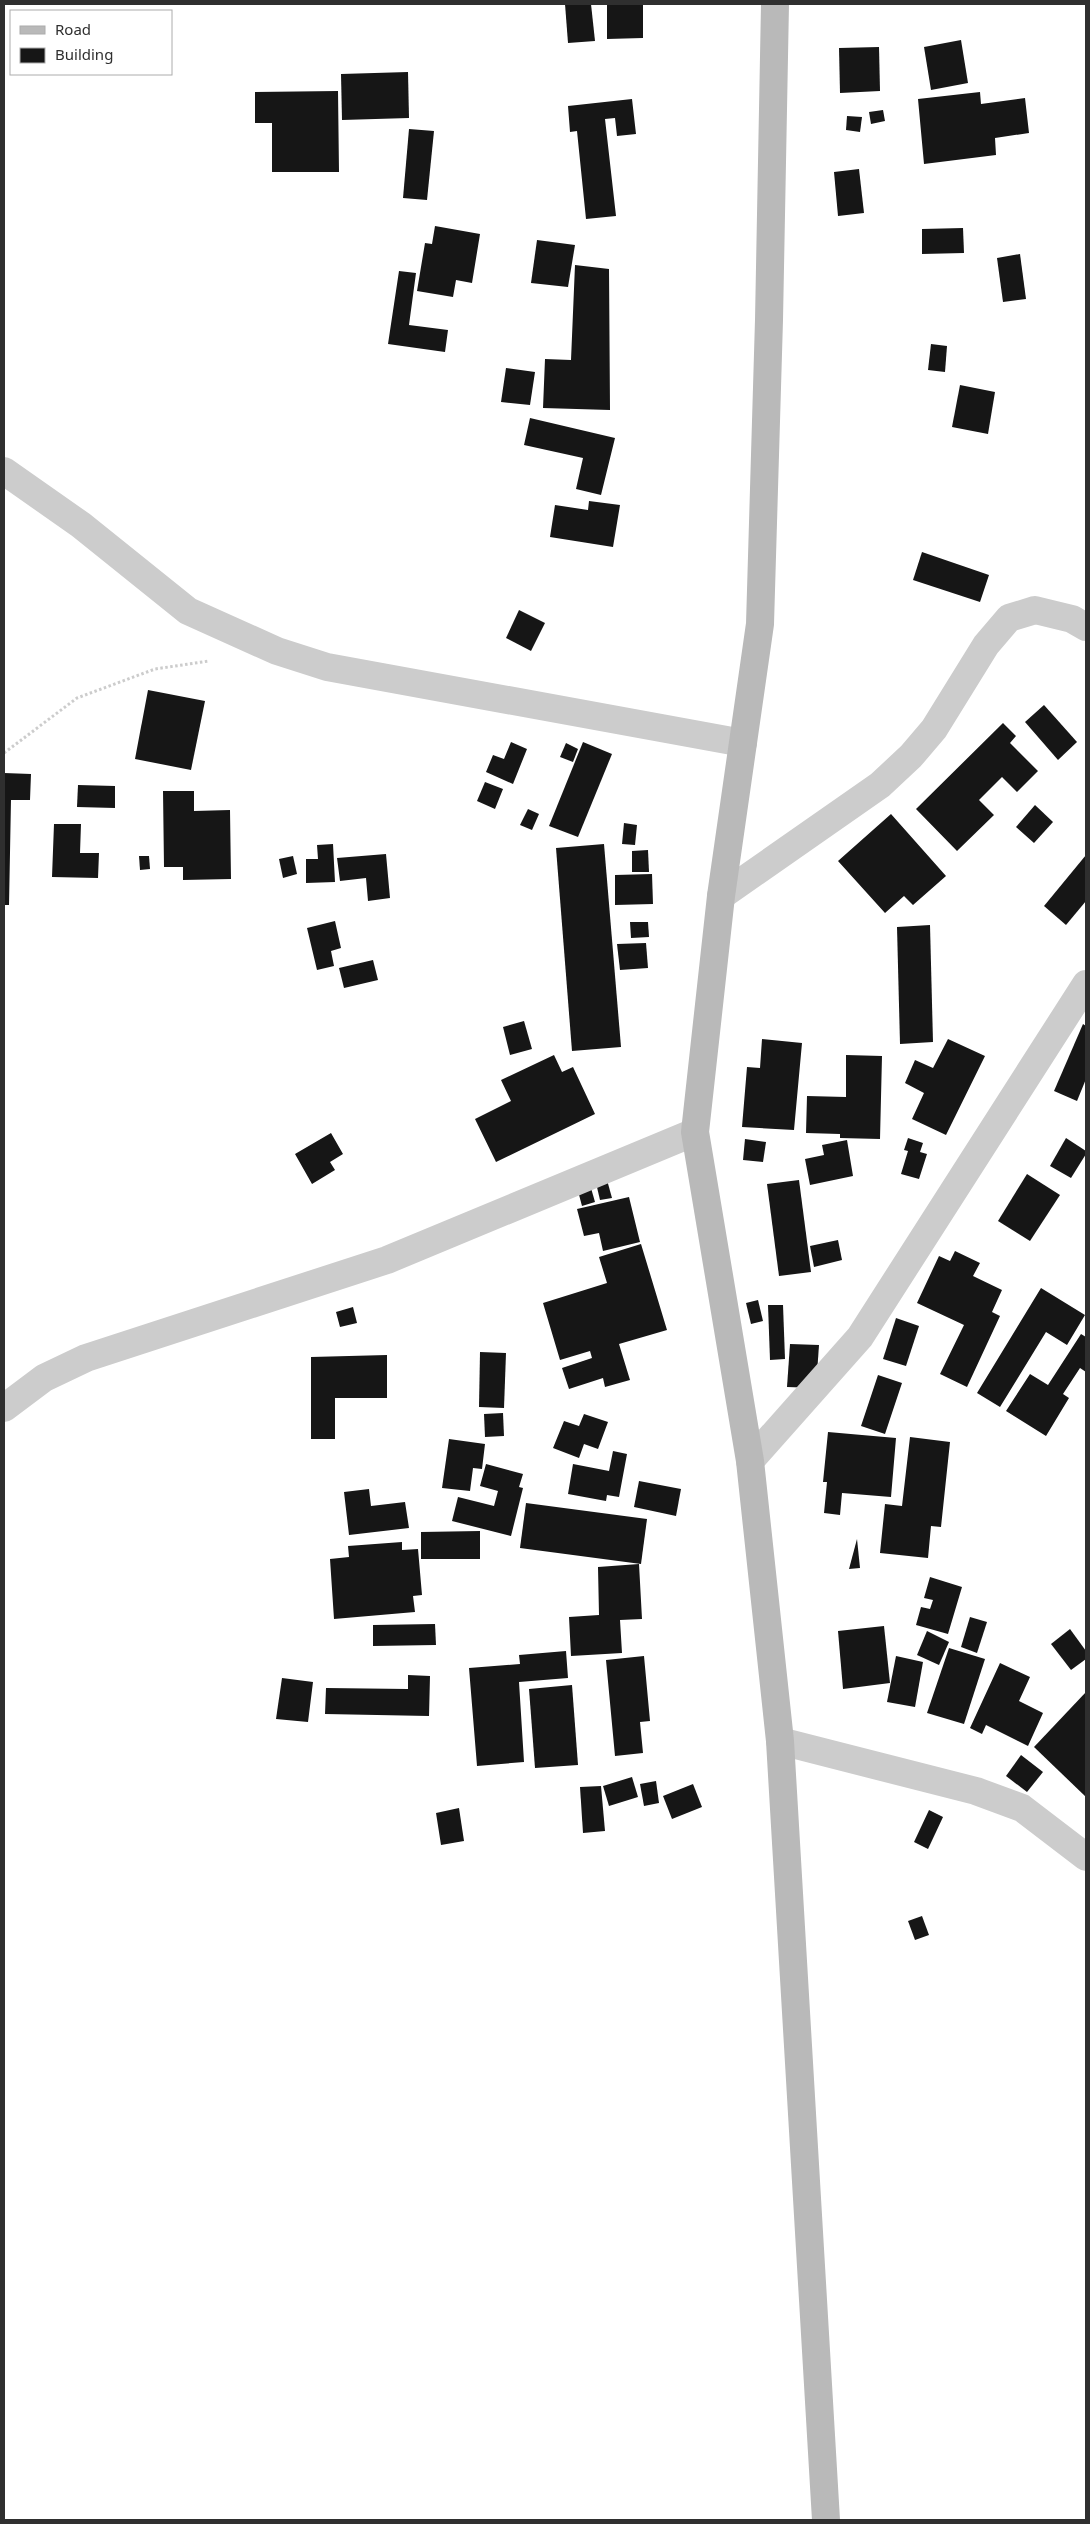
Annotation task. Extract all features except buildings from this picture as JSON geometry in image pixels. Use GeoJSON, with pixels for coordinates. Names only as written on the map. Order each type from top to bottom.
{"type":"FeatureCollection","features":[{"type":"Feature","properties":{"kind":"main road"},"geometry":{"type":"LineString","coordinates":[[774,4],[769,310],[760,624],[721,896],[695,1132],[750,1461],[780,1740],[826,2520]]}},
{"type":"Feature","properties":{"kind":"street"},"geometry":{"type":"LineString","coordinates":[[4,471],[81,526],[188,611],[277,651],[327,667],[742,743]]}},
{"type":"Feature","properties":{"kind":"street"},"geometry":{"type":"LineString","coordinates":[[721,896],[880,785],[911,756],[934,729],[986,645],[1009,618],[1035,610],[1072,619],[1086,627]]}},
{"type":"Feature","properties":{"kind":"street"},"geometry":{"type":"LineString","coordinates":[[750,1461],[860,1337],[1086,984]]}},
{"type":"Feature","properties":{"kind":"street"},"geometry":{"type":"LineString","coordinates":[[4,1408],[44,1378],[86,1358],[387,1260],[695,1132]]}},
{"type":"Feature","properties":{"kind":"street"},"geometry":{"type":"LineString","coordinates":[[780,1740],[976,1791],[1022,1808],[1086,1857]]}},
{"type":"Feature","properties":{"kind":"path"},"geometry":{"type":"LineString","coordinates":[[4,753],[77,698],[155,669],[211,661]]}}]}
